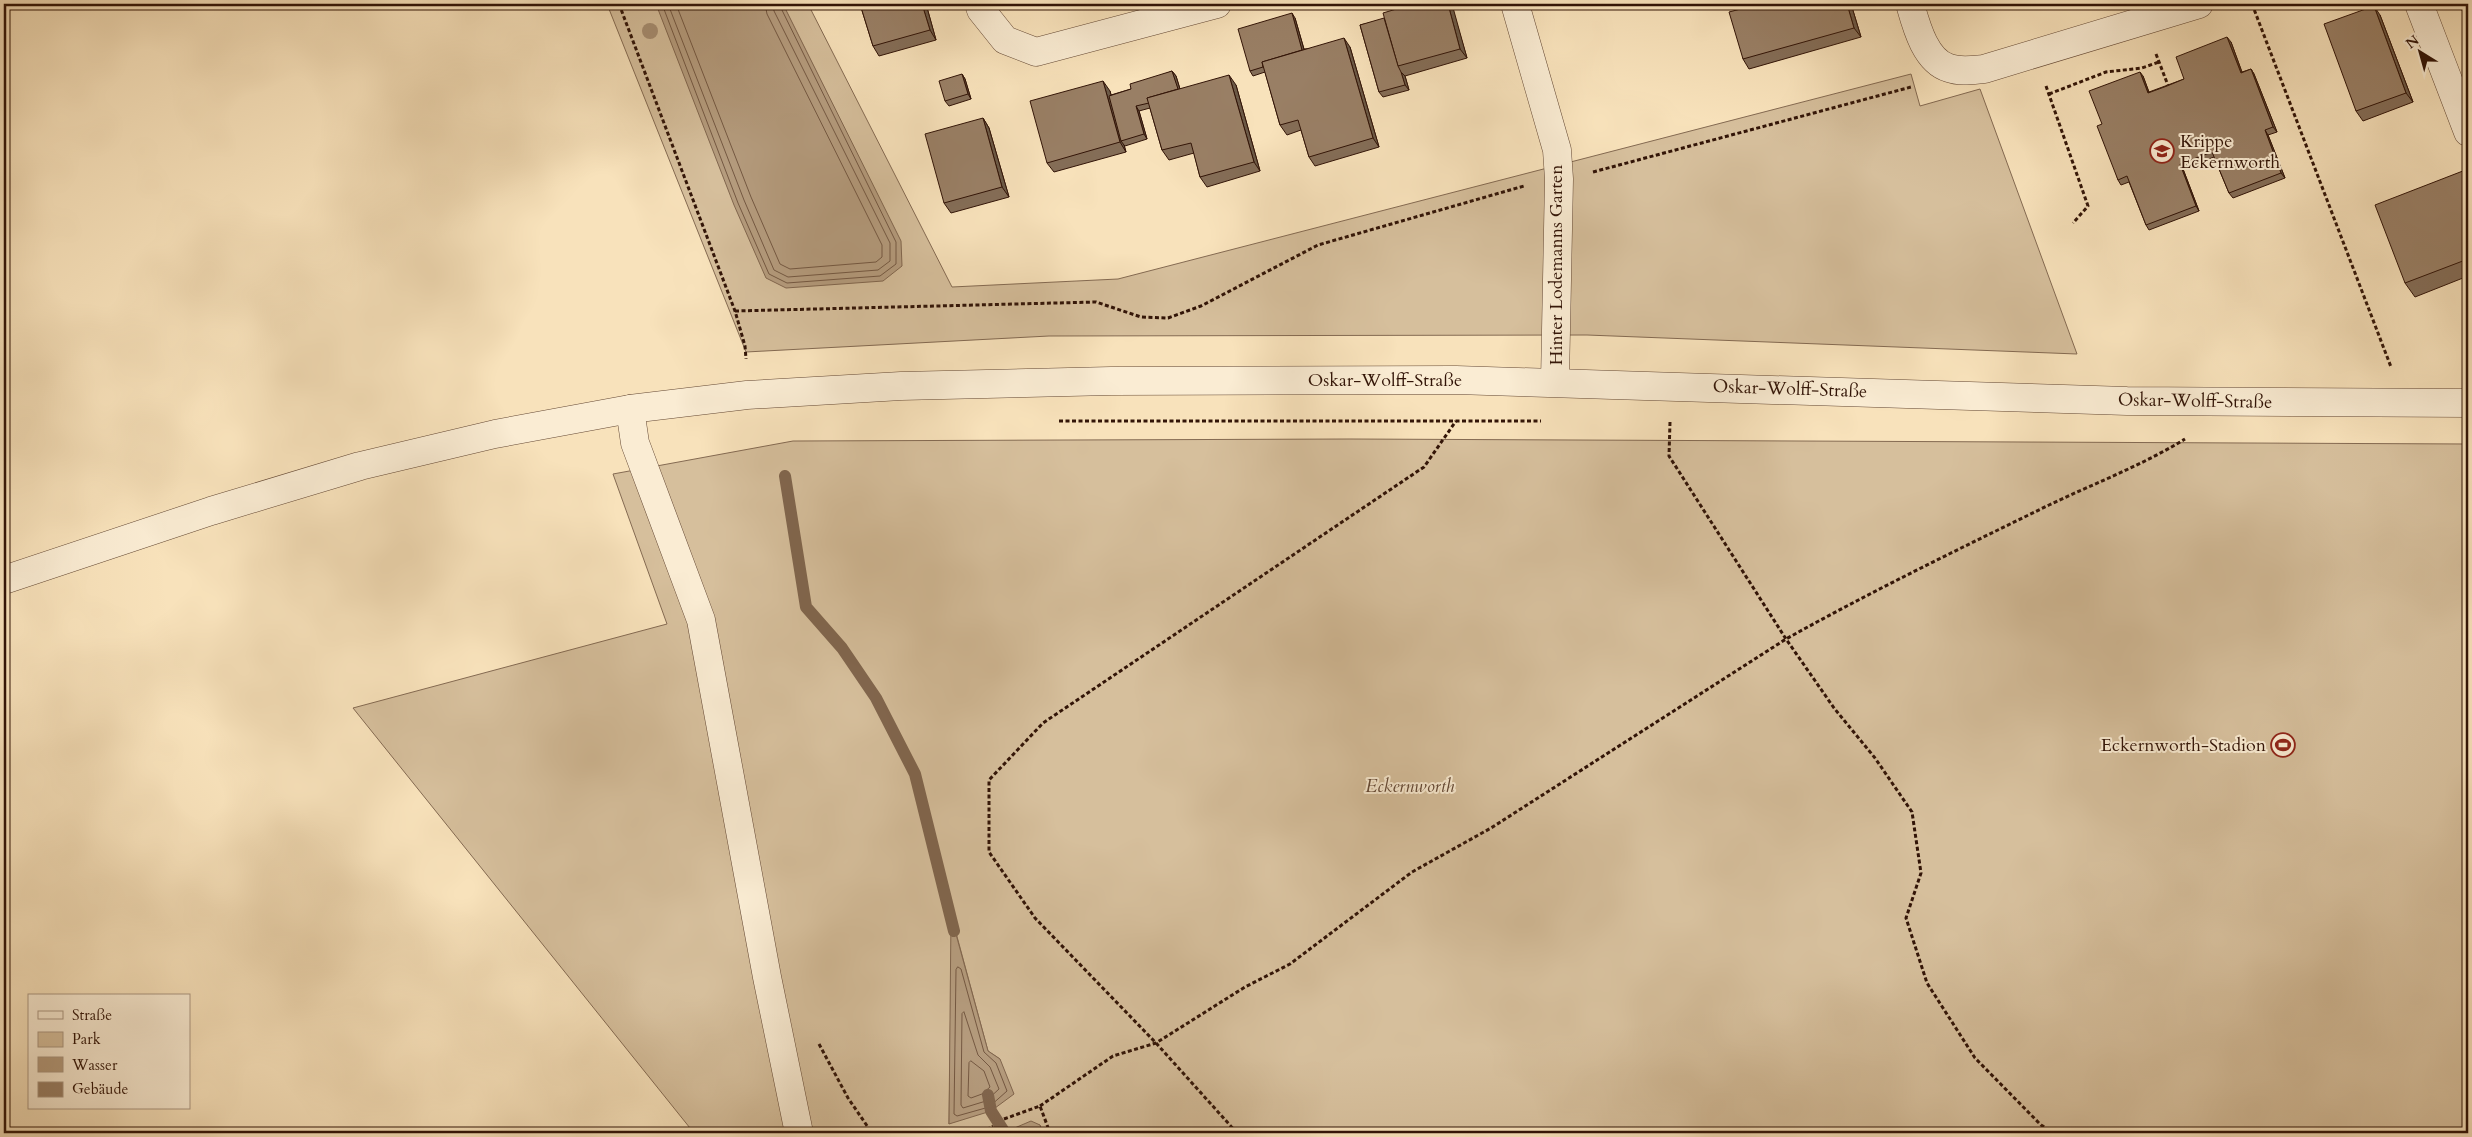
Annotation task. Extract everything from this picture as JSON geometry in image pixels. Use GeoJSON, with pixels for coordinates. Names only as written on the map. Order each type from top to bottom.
{"type":"FeatureCollection","features":[{"type":"Feature","properties":{"kind":"street"},"geometry":{"type":"LineString","coordinates":[[979,4],[981,10],[1005,40],[1036,52],[1217,4]]}},
{"type":"Feature","properties":{"kind":"street","name":"Hinter Lodemanns Garten"},"geometry":{"type":"LineString","coordinates":[[1514,4],[1557,150],[1559,179],[1555,381]]}},
{"type":"Feature","properties":{"kind":"street"},"geometry":{"type":"LineString","coordinates":[[1910,4],[1930,53],[1947,68],[1962,70],[1984,69],[2199,4]]}},
{"type":"Feature","properties":{"kind":"street"},"geometry":{"type":"LineString","coordinates":[[2419,4],[2468,132]]}},
{"type":"Feature","properties":{"kind":"street","name":"Oskar-Wolff-Straße"},"geometry":{"type":"LineString","coordinates":[[4,580],[212,511],[360,466],[495,434],[630,409],[747,395],[900,386],[1111,382],[1555,381],[2127,401],[2468,403]]}},
{"type":"Feature","properties":{"kind":"street"},"geometry":{"type":"LineString","coordinates":[[630,409],[635,443],[701,620],[768,977],[800,1133]]}},
{"type":"Feature","properties":{"kind":"path"},"geometry":{"type":"LineString","coordinates":[[619,4],[735,310],[745,346],[747,395]]}},
{"type":"Feature","properties":{"kind":"path"},"geometry":{"type":"LineString","coordinates":[[2252,4],[2406,404]]}},
{"type":"Feature","properties":{"kind":"path"},"geometry":{"type":"LineString","coordinates":[[2034,54],[2088,206],[2072,223]]}},
{"type":"Feature","properties":{"kind":"path"},"geometry":{"type":"LineString","coordinates":[[2049,94],[2106,72],[2142,68],[2159,62]]}},
{"type":"Feature","properties":{"kind":"path"},"geometry":{"type":"LineString","coordinates":[[1590,173],[1912,87],[1947,68]]}},
{"type":"Feature","properties":{"kind":"path"},"geometry":{"type":"LineString","coordinates":[[735,310],[1096,302],[1140,317],[1168,318],[1202,306],[1318,244],[1528,186]]}},
{"type":"Feature","properties":{"kind":"path"},"geometry":{"type":"LineString","coordinates":[[1058,421],[1544,421]]}},
{"type":"Feature","properties":{"kind":"path"},"geometry":{"type":"LineString","coordinates":[[1237,1133],[1156,1043],[1035,918],[989,852],[989,780],[1043,723],[1424,467],[1456,421]]}},
{"type":"Feature","properties":{"kind":"path"},"geometry":{"type":"LineString","coordinates":[[1660,421],[1680,421]]}},
{"type":"Feature","properties":{"kind":"path"},"geometry":{"type":"LineString","coordinates":[[1670,421],[1669,456],[1786,639],[1834,708],[1875,758],[1912,812],[1921,873],[1906,918],[1927,983],[1974,1058],[2041,1125],[2054,1133]]}},
{"type":"Feature","properties":{"kind":"path"},"geometry":{"type":"LineString","coordinates":[[1004,1119],[1040,1106],[1113,1056],[1156,1043],[1245,987],[1290,964],[1412,872],[1491,828],[1786,639],[1832,613],[2051,504],[2152,459],[2189,436],[2179,436]]}},
{"type":"Feature","properties":{"kind":"path"},"geometry":{"type":"LineString","coordinates":[[816,1038],[848,1098],[872,1133]]}},
{"type":"Feature","properties":{"kind":"path"},"geometry":{"type":"LineString","coordinates":[[1040,1106],[1050,1133]]}},
{"type":"Feature","properties":{"kind":"path"},"geometry":{"type":"LineString","coordinates":[[980,1133],[993,1126]]}},
{"type":"Feature","properties":{"kind":"green space"},"geometry":{"type":"Polygon","coordinates":[[[607,4],[808,4],[952,287],[1118,279],[1911,74],[1920,106],[1980,89],[2077,354],[1587,335],[1049,336],[746,352],[607,4]]]}},
{"type":"Feature","properties":{"kind":"green space","name":"Eckernworth"},"geometry":{"type":"Polygon","coordinates":[[[1350,439],[2468,444],[2468,1133],[1043,1133],[1040,1125],[1003,1133],[694,1133],[353,708],[667,624],[613,474],[793,441],[1350,439]],[[952,918],[949,1124],[1000,1059],[988,1051],[952,918]]]}},
{"type":"Feature","properties":{"kind":"water"},"geometry":{"type":"Polygon","coordinates":[[[656,4],[783,4],[901,241],[902,266],[883,281],[786,288],[766,278],[734,205],[656,4]]]}},
{"type":"Feature","properties":{"kind":"water"},"geometry":{"type":"Polygon","coordinates":[[[951,916],[988,1051],[1000,1059],[1014,1094],[991,1111],[949,1124],[951,916]]]}},
{"type":"Feature","properties":{"kind":"water"},"geometry":{"type":"Polygon","coordinates":[[[1031,1121],[1040,1125],[1043,1133],[1003,1133],[1031,1121]]]}},
{"type":"Feature","properties":{"kind":"building"},"geometry":{"type":"Polygon","coordinates":[[[860,4],[922,4],[930,30],[873,46],[860,4]]]}},
{"type":"Feature","properties":{"kind":"building"},"geometry":{"type":"Polygon","coordinates":[[[1413,4],[1448,4],[1460,49],[1398,66],[1383,13],[1413,4]]]}},
{"type":"Feature","properties":{"kind":"building"},"geometry":{"type":"Polygon","coordinates":[[[1760,4],[1847,4],[1854,28],[1743,59],[1729,12],[1760,4]]]}},
{"type":"Feature","properties":{"kind":"building"},"geometry":{"type":"Polygon","coordinates":[[[2468,5],[2468,27],[2461,7],[2468,5]]]}},
{"type":"Feature","properties":{"kind":"building"},"geometry":{"type":"Polygon","coordinates":[[[2374,6],[2406,93],[2356,111],[2324,24],[2374,6]]]}},
{"type":"Feature","properties":{"kind":"building"},"geometry":{"type":"Polygon","coordinates":[[[1292,13],[1302,50],[1262,62],[1263,67],[1250,71],[1238,29],[1292,13]]]}},
{"type":"Feature","properties":{"kind":"building"},"geometry":{"type":"Polygon","coordinates":[[[1384,18],[1405,85],[1379,92],[1360,25],[1384,18]]]}},
{"type":"Feature","properties":{"kind":"building"},"geometry":{"type":"Polygon","coordinates":[[[2227,37],[2241,73],[2251,69],[2273,127],[2265,130],[2281,173],[2229,193],[2212,152],[2180,164],[2196,206],[2146,225],[2127,176],[2118,180],[2097,126],[2102,124],[2089,91],[2140,72],[2148,93],[2167,86],[2184,79],[2176,57],[2227,37]]]}},
{"type":"Feature","properties":{"kind":"building"},"geometry":{"type":"Polygon","coordinates":[[[1344,38],[1373,138],[1309,157],[1298,120],[1280,125],[1262,62],[1344,38]]]}},
{"type":"Feature","properties":{"kind":"building"},"geometry":{"type":"Polygon","coordinates":[[[1172,71],[1178,89],[1147,98],[1149,103],[1136,106],[1144,134],[1121,141],[1109,96],[1131,89],[1130,84],[1172,71]]]}},
{"type":"Feature","properties":{"kind":"building"},"geometry":{"type":"Polygon","coordinates":[[[962,74],[968,94],[945,101],[939,81],[962,74]]]}},
{"type":"Feature","properties":{"kind":"building"},"geometry":{"type":"Polygon","coordinates":[[[1229,75],[1254,162],[1200,177],[1191,143],[1162,150],[1147,98],[1229,75]]]}},
{"type":"Feature","properties":{"kind":"building"},"geometry":{"type":"Polygon","coordinates":[[[1103,81],[1120,142],[1047,163],[1030,101],[1103,81]]]}},
{"type":"Feature","properties":{"kind":"building"},"geometry":{"type":"Polygon","coordinates":[[[983,118],[1002,187],[944,203],[925,134],[983,118]]]}},
{"type":"Feature","properties":{"kind":"building"},"geometry":{"type":"Polygon","coordinates":[[[2468,169],[2468,259],[2405,283],[2375,205],[2468,169]]]}},
{"type":"Feature","properties":{"kind":"waterway"},"geometry":{"type":"LineString","coordinates":[[785,476],[806,607],[842,648],[876,698],[915,774],[954,931]]}},
{"type":"Feature","properties":{"kind":"waterway"},"geometry":{"type":"LineString","coordinates":[[988,1095],[991,1111],[1005,1133]]}},
{"type":"Feature","properties":{"kind":"place","name":"Krippe Eckernworth"},"geometry":{"type":"Point","coordinates":[2162,151]}},
{"type":"Feature","properties":{"kind":"place","name":"Eckernworth-Stadion"},"geometry":{"type":"Point","coordinates":[2283,745]}}]}
